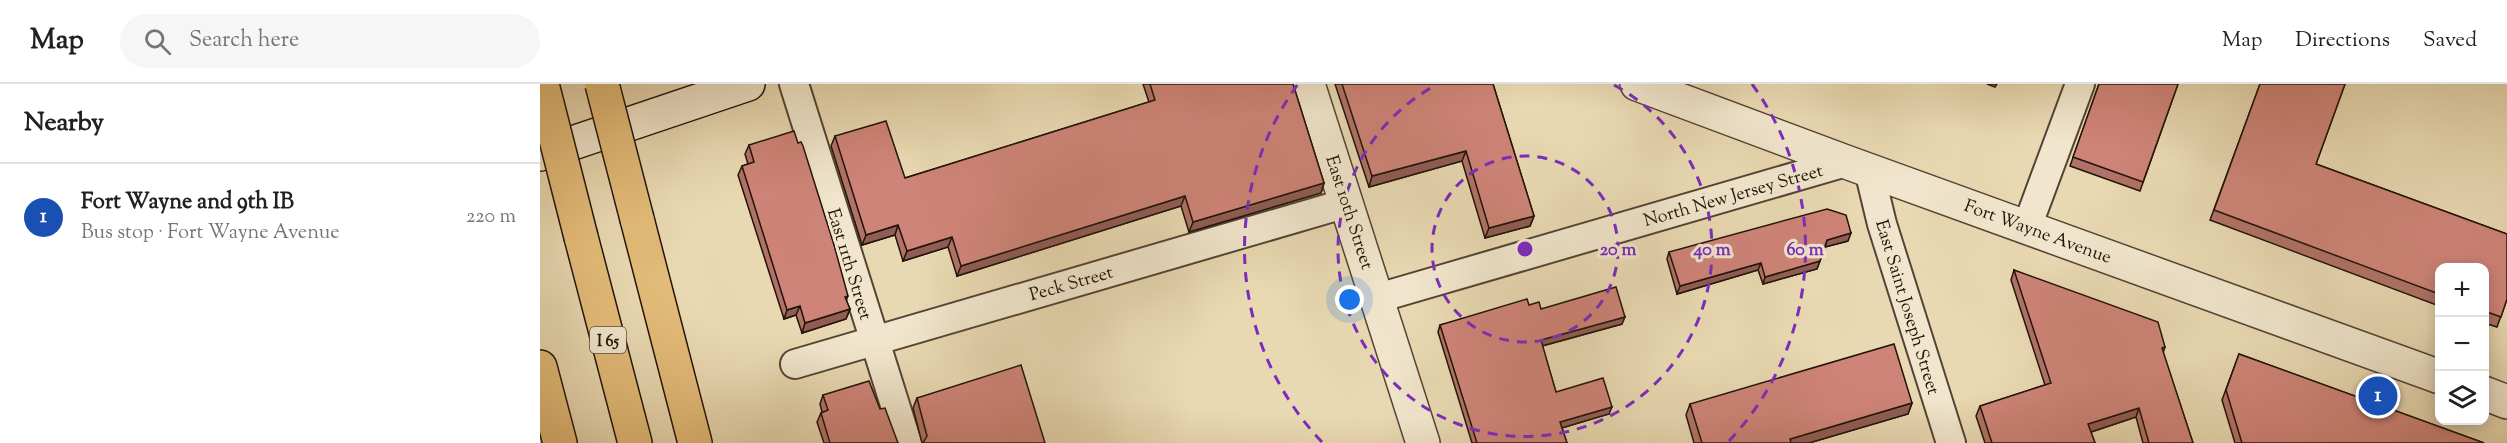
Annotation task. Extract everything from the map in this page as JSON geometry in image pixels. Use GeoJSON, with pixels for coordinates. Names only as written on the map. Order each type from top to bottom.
{"type":"FeatureCollection","features":[{"type":"Feature","properties":{"kind":"highway","name":"I 65"},"geometry":{"type":"LineString","coordinates":[[542,84],[635,443]]}},
{"type":"Feature","properties":{"kind":"highway"},"geometry":{"type":"LineString","coordinates":[[602,84],[695,443]]}},
{"type":"Feature","properties":{"kind":"highway"},"geometry":{"type":"LineString","coordinates":[[540,367],[560,443]]}},
{"type":"Feature","properties":{"kind":"street"},"geometry":{"type":"LineString","coordinates":[[540,154],[748,84]]}},
{"type":"Feature","properties":{"kind":"street","name":"East 11th Street"},"geometry":{"type":"LineString","coordinates":[[794,84],[907,443]]}},
{"type":"Feature","properties":{"kind":"street","name":"East 10th Street"},"geometry":{"type":"LineString","coordinates":[[1308,84],[1423,443]]}},
{"type":"Feature","properties":{"kind":"street","name":"Fort Wayne Avenue"},"geometry":{"type":"LineString","coordinates":[[1637,84],[2435,376]]}},
{"type":"Feature","properties":{"kind":"street"},"geometry":{"type":"LineString","coordinates":[[2027,227],[2080,84]]}},
{"type":"Feature","properties":{"kind":"street","name":"North New Jersey Street"},"geometry":{"type":"LineString","coordinates":[[1378,298],[1857,166]]}},
{"type":"Feature","properties":{"kind":"street","name":"East Saint Joseph Street"},"geometry":{"type":"LineString","coordinates":[[1857,166],[1882,224],[1950,443]]}},
{"type":"Feature","properties":{"kind":"street","name":"Peck Street"},"geometry":{"type":"LineString","coordinates":[[795,364],[1347,204]]}},
{"type":"Feature","properties":{"kind":"street"},"geometry":{"type":"LineString","coordinates":[[2489,395],[2507,402]]}},
{"type":"Feature","properties":{"kind":"building"},"geometry":{"type":"Polygon","coordinates":[[[1150,84],[1293,84],[1324,183],[1193,222],[1185,196],[961,266],[952,237],[907,251],[898,225],[866,235],[835,136],[886,121],[905,178],[1155,100],[1150,84]]]}},
{"type":"Feature","properties":{"kind":"building"},"geometry":{"type":"Polygon","coordinates":[[[1342,84],[1493,84],[1534,216],[1489,228],[1466,151],[1372,176],[1342,84]]]}},
{"type":"Feature","properties":{"kind":"building"},"geometry":{"type":"Polygon","coordinates":[[[2099,84],[2178,84],[2143,182],[2073,157],[2099,84]]]}},
{"type":"Feature","properties":{"kind":"building"},"geometry":{"type":"Polygon","coordinates":[[[2260,84],[2345,84],[2316,164],[2507,234],[2507,299],[2501,317],[2489,313],[2489,263],[2435,263],[2435,293],[2214,210],[2260,84]]]}},
{"type":"Feature","properties":{"kind":"building"},"geometry":{"type":"Polygon","coordinates":[[[794,131],[798,143],[801,142],[803,146],[834,245],[848,296],[845,297],[850,309],[805,323],[800,306],[787,310],[742,166],[754,162],[749,145],[794,131]]]}},
{"type":"Feature","properties":{"kind":"building"},"geometry":{"type":"Polygon","coordinates":[[[1827,209],[1846,215],[1851,233],[1827,240],[1820,261],[1765,277],[1761,263],[1680,286],[1669,252],[1827,209]]]}},
{"type":"Feature","properties":{"kind":"building"},"geometry":{"type":"Polygon","coordinates":[[[2014,270],[2158,322],[2165,347],[2162,348],[2193,443],[2149,443],[2139,408],[2088,424],[2095,443],[1992,443],[1980,406],[2051,383],[2014,270]]]}},
{"type":"Feature","properties":{"kind":"building"},"geometry":{"type":"Polygon","coordinates":[[[1616,287],[1625,317],[1541,340],[1556,392],[1603,378],[1612,407],[1560,422],[1567,443],[1477,443],[1440,325],[1527,299],[1529,305],[1539,302],[1541,309],[1616,287]]]}},
{"type":"Feature","properties":{"kind":"building"},"geometry":{"type":"Polygon","coordinates":[[[1894,344],[1912,403],[1790,439],[1791,443],[1702,443],[1690,404],[1894,344]]]}},
{"type":"Feature","properties":{"kind":"building"},"geometry":{"type":"Polygon","coordinates":[[[2239,354],[2484,443],[2242,443],[2226,390],[2239,354]]]}},
{"type":"Feature","properties":{"kind":"building"},"geometry":{"type":"Polygon","coordinates":[[[1021,365],[1045,443],[923,443],[927,436],[917,398],[1021,365]]]}},
{"type":"Feature","properties":{"kind":"building"},"geometry":{"type":"Polygon","coordinates":[[[869,381],[880,409],[885,408],[898,443],[830,443],[821,413],[828,410],[823,395],[869,381]]]}},
{"type":"Feature","properties":{"kind":"place","name":"Fort Wayne and 9th IB"},"geometry":{"type":"Point","coordinates":[2378,396]}}]}
